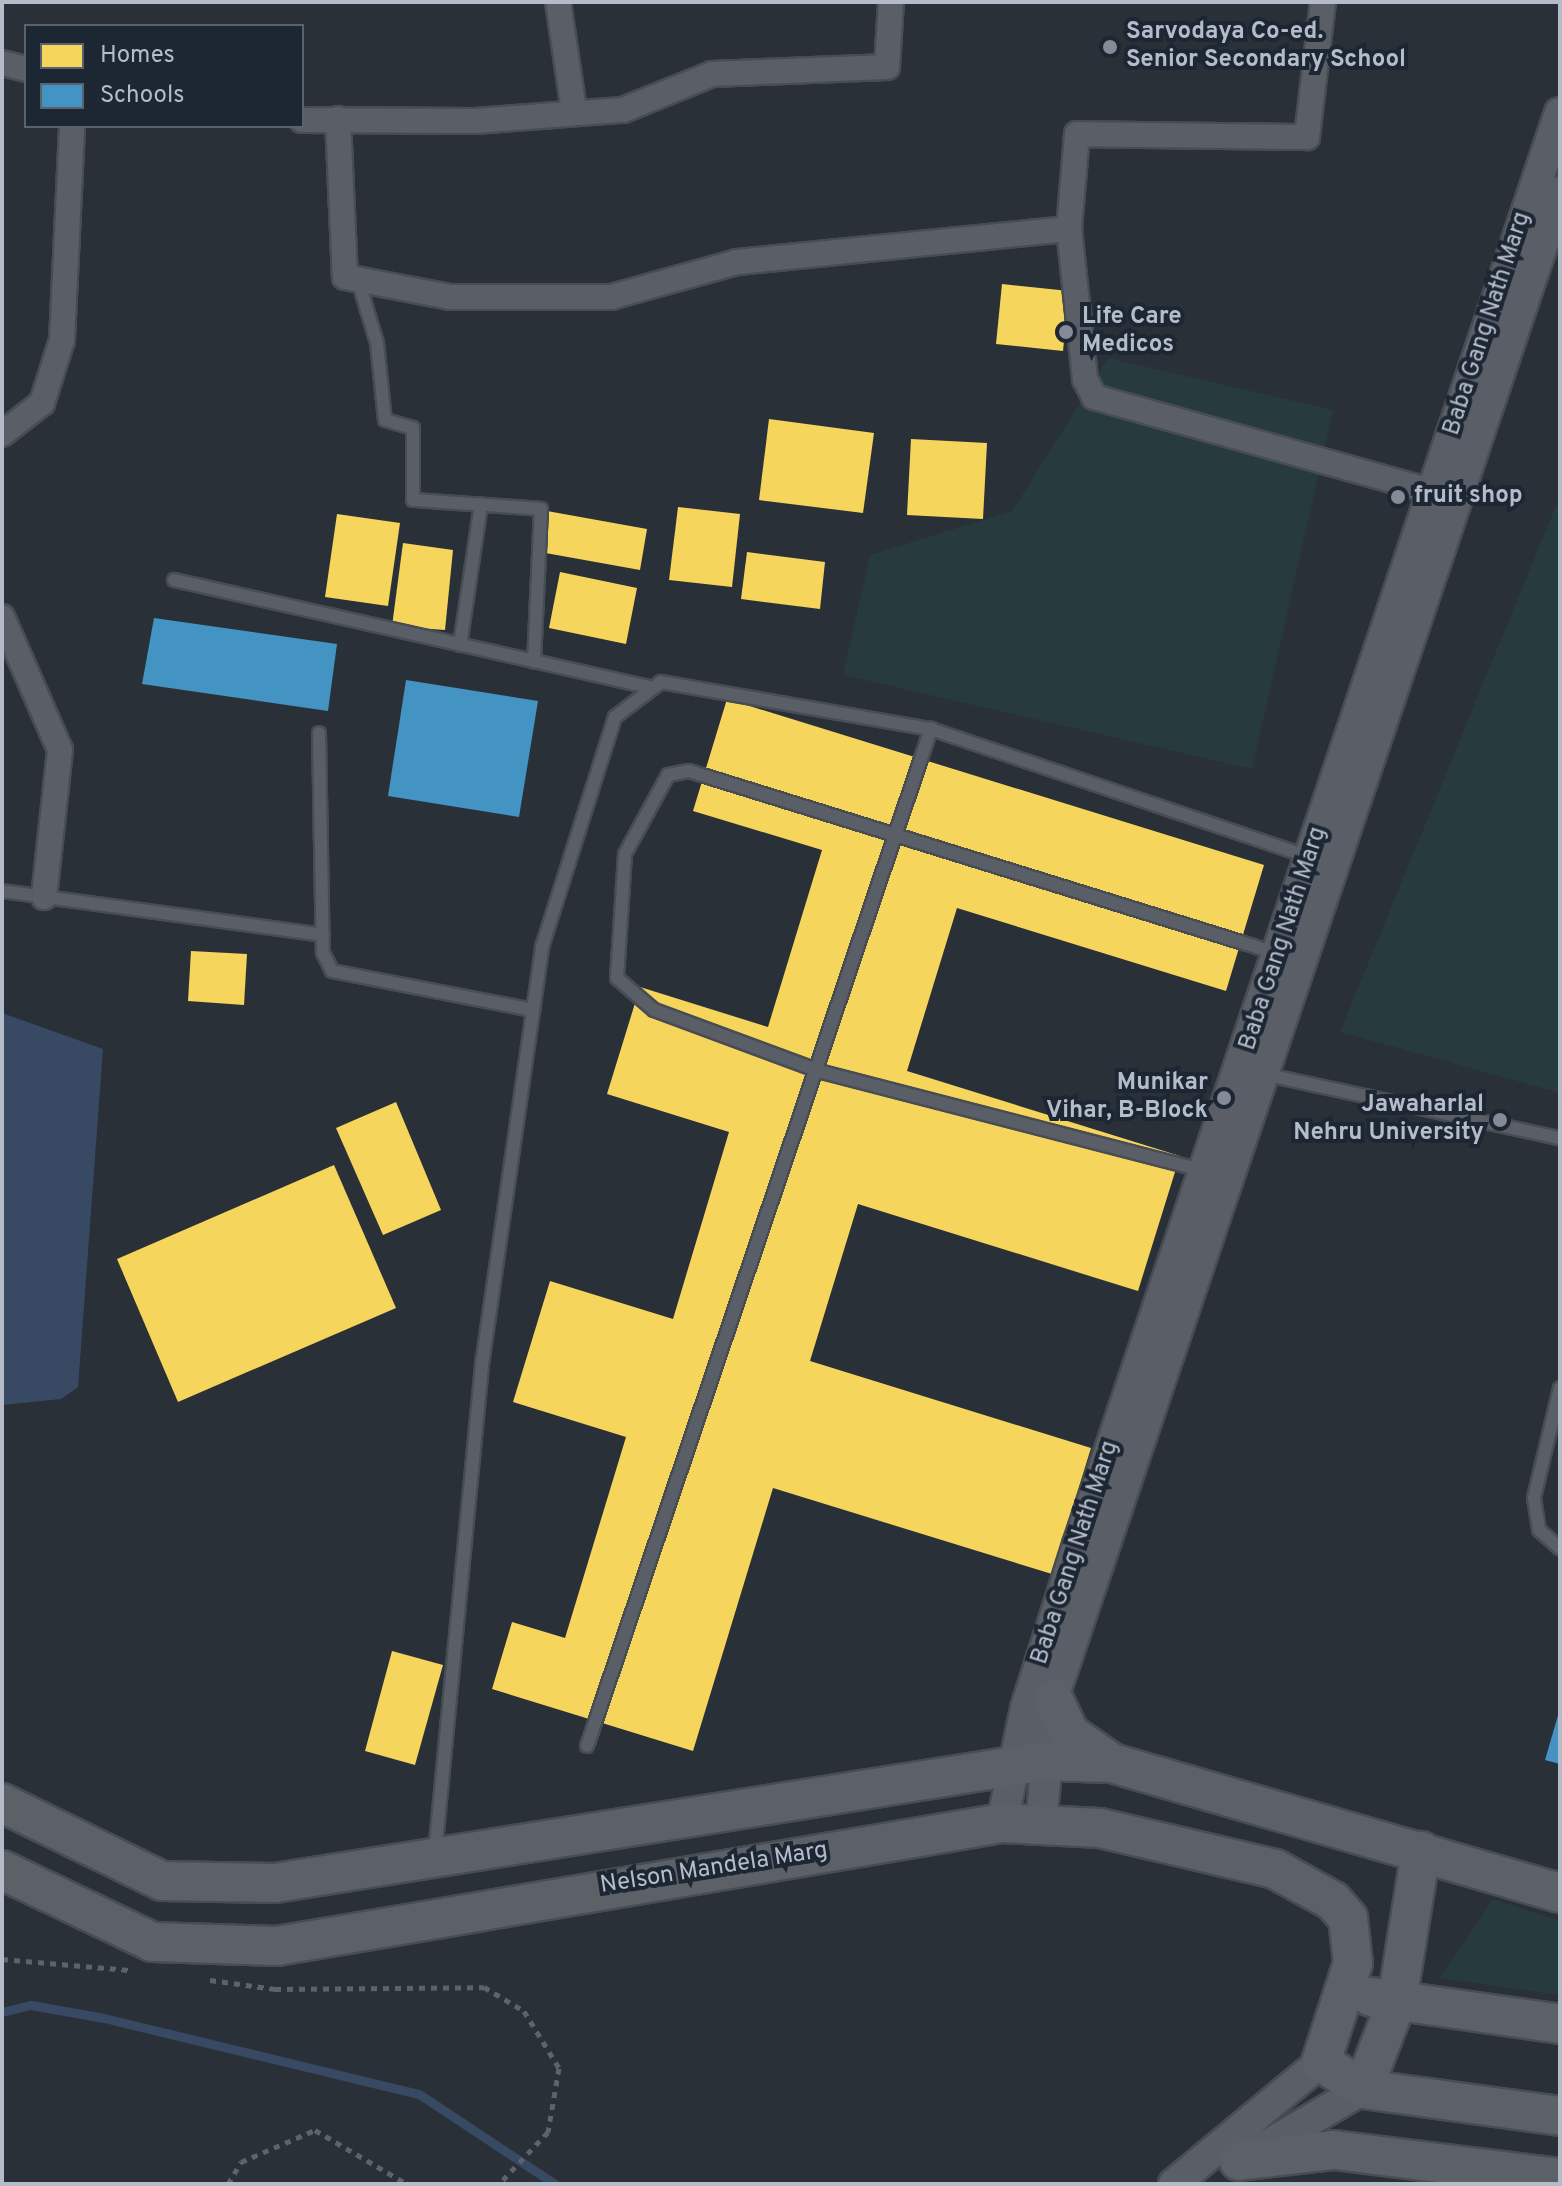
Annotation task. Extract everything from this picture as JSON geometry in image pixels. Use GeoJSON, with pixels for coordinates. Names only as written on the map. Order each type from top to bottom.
{"type":"FeatureCollection","features":[{"type":"Feature","properties":{"kind":"main road"},"geometry":{"type":"LineString","coordinates":[[1053,1698],[1069,1733],[1112,1763]]}},
{"type":"Feature","properties":{"kind":"main road"},"geometry":{"type":"LineString","coordinates":[[2,1803],[162,1881],[275,1883],[1028,1764],[1112,1763],[1560,1893]]}},
{"type":"Feature","properties":{"kind":"main road","name":"Nelson Mandela Marg"},"geometry":{"type":"LineString","coordinates":[[2,1870],[110,1928],[152,1942],[277,1946],[1002,1823],[1041,1823],[1194,1848],[1306,1882],[1348,1918],[1349,1994],[1316,2069]]}},
{"type":"Feature","properties":{"kind":"main road"},"geometry":{"type":"LineString","coordinates":[[1363,2089],[1397,2001],[1421,1851]]}},
{"type":"Feature","properties":{"kind":"main road"},"geometry":{"type":"LineString","coordinates":[[1349,1994],[1560,2024]]}},
{"type":"Feature","properties":{"kind":"main road"},"geometry":{"type":"LineString","coordinates":[[1316,2069],[1363,2089],[1560,2116]]}},
{"type":"Feature","properties":{"kind":"main road"},"geometry":{"type":"LineString","coordinates":[[1250,2155],[1334,2150],[1560,2178]]}},
{"type":"Feature","properties":{"kind":"street"},"geometry":{"type":"LineString","coordinates":[[558,2],[574,111]]}},
{"type":"Feature","properties":{"kind":"street"},"geometry":{"type":"LineString","coordinates":[[304,120],[475,121],[574,111],[623,110],[712,74],[754,68],[887,67],[891,2]]}},
{"type":"Feature","properties":{"kind":"street"},"geometry":{"type":"LineString","coordinates":[[1323,2],[1307,137],[1077,134],[1069,229],[1089,394],[1445,495]]}},
{"type":"Feature","properties":{"kind":"street"},"geometry":{"type":"LineString","coordinates":[[2,63],[24,68]]}},
{"type":"Feature","properties":{"kind":"street","name":"Baba Gang Nath Marg"},"geometry":{"type":"LineString","coordinates":[[1028,1764],[1205,1171],[1322,858],[1445,495],[1560,113]]}},
{"type":"Feature","properties":{"kind":"street"},"geometry":{"type":"LineString","coordinates":[[338,119],[338,243],[345,277],[450,297],[611,297],[737,262],[1069,229]]}},
{"type":"Feature","properties":{"kind":"street"},"geometry":{"type":"LineString","coordinates":[[2,434],[42,403],[62,340],[72,128]]}},
{"type":"Feature","properties":{"kind":"street","name":"Baba Gang Nath Marg"},"geometry":{"type":"LineString","coordinates":[[1445,495],[1560,192]]}},
{"type":"Feature","properties":{"kind":"street"},"geometry":{"type":"LineString","coordinates":[[2,617],[60,750],[44,897]]}},
{"type":"Feature","properties":{"kind":"street","name":"Baba Gang Nath Marg"},"geometry":{"type":"LineString","coordinates":[[1028,1764],[1263,1074],[1322,858]]}},
{"type":"Feature","properties":{"kind":"street"},"geometry":{"type":"LineString","coordinates":[[1002,1823],[1028,1764]]}},
{"type":"Feature","properties":{"kind":"street"},"geometry":{"type":"LineString","coordinates":[[1028,1764],[1041,1823]]}},
{"type":"Feature","properties":{"kind":"street"},"geometry":{"type":"LineString","coordinates":[[1174,2184],[1316,2069]]}},
{"type":"Feature","properties":{"kind":"street"},"geometry":{"type":"LineString","coordinates":[[1207,2184],[1250,2155],[1363,2089]]}},
{"type":"Feature","properties":{"kind":"lane"},"geometry":{"type":"LineString","coordinates":[[358,280],[377,343],[385,420],[413,428],[413,500],[541,509],[534,662]]}},
{"type":"Feature","properties":{"kind":"lane"},"geometry":{"type":"LineString","coordinates":[[460,645],[481,505]]}},
{"type":"Feature","properties":{"kind":"lane"},"geometry":{"type":"LineString","coordinates":[[174,580],[648,687]]}},
{"type":"Feature","properties":{"kind":"lane"},"geometry":{"type":"LineString","coordinates":[[435,1856],[483,1358],[542,947],[615,717],[648,687],[661,682],[931,729],[1322,858]]}},
{"type":"Feature","properties":{"kind":"lane"},"geometry":{"type":"LineString","coordinates":[[587,1746],[819,1071],[931,729]]}},
{"type":"Feature","properties":{"kind":"lane"},"geometry":{"type":"LineString","coordinates":[[319,733],[326,962],[346,978],[533,1010]]}},
{"type":"Feature","properties":{"kind":"lane"},"geometry":{"type":"LineString","coordinates":[[1205,1171],[819,1071],[654,1010],[617,978],[625,854],[668,775],[689,771],[895,840],[1263,949]]}},
{"type":"Feature","properties":{"kind":"lane"},"geometry":{"type":"LineString","coordinates":[[2,891],[323,935]]}},
{"type":"Feature","properties":{"kind":"lane"},"geometry":{"type":"LineString","coordinates":[[1263,1074],[1560,1138]]}},
{"type":"Feature","properties":{"kind":"lane"},"geometry":{"type":"LineString","coordinates":[[1560,1388],[1534,1498],[1539,1530],[1560,1548]]}},
{"type":"Feature","properties":{"kind":"path"},"geometry":{"type":"LineString","coordinates":[[2,1959],[134,1970]]}},
{"type":"Feature","properties":{"kind":"path"},"geometry":{"type":"LineString","coordinates":[[196,1979],[275,1989],[484,1987],[524,2011],[559,2068],[548,2132],[499,2184]]}},
{"type":"Feature","properties":{"kind":"path"},"geometry":{"type":"LineString","coordinates":[[228,2184],[241,2162],[315,2130],[407,2184]]}},
{"type":"Feature","properties":{"kind":"green space"},"geometry":{"type":"Polygon","coordinates":[[[1108,358],[1333,410],[1252,769],[843,675],[870,555],[1012,511],[1108,358]]]}},
{"type":"Feature","properties":{"kind":"green space"},"geometry":{"type":"Polygon","coordinates":[[[1560,496],[1560,1093],[1340,1032],[1560,496]]]}},
{"type":"Feature","properties":{"kind":"green space"},"geometry":{"type":"Polygon","coordinates":[[[1493,1899],[1560,1921],[1560,1995],[1440,1978],[1493,1899]]]}},
{"type":"Feature","properties":{"kind":"water"},"geometry":{"type":"Polygon","coordinates":[[[2,1013],[103,1049],[78,1387],[61,1399],[2,1405],[2,1013]]]}},
{"type":"Feature","properties":{"kind":"building: Homes"},"geometry":{"type":"Polygon","coordinates":[[[1002,284],[1069,291],[1063,351],[996,344],[1002,284]]]}},
{"type":"Feature","properties":{"kind":"building: Homes"},"geometry":{"type":"Polygon","coordinates":[[[769,419],[874,433],[863,513],[759,500],[769,419]]]}},
{"type":"Feature","properties":{"kind":"building: Homes"},"geometry":{"type":"Polygon","coordinates":[[[911,439],[987,443],[983,519],[907,515],[911,439]]]}},
{"type":"Feature","properties":{"kind":"building: Homes"},"geometry":{"type":"Polygon","coordinates":[[[678,507],[740,514],[732,587],[669,580],[678,507]]]}},
{"type":"Feature","properties":{"kind":"building: Homes"},"geometry":{"type":"Polygon","coordinates":[[[547,511],[647,529],[640,570],[540,552],[547,511]]]}},
{"type":"Feature","properties":{"kind":"building: Homes"},"geometry":{"type":"Polygon","coordinates":[[[337,514],[400,523],[388,606],[325,597],[337,514]]]}},
{"type":"Feature","properties":{"kind":"building: Homes"},"geometry":{"type":"Polygon","coordinates":[[[403,543],[453,550],[445,630],[392,626],[403,543]]]}},
{"type":"Feature","properties":{"kind":"building: Homes"},"geometry":{"type":"Polygon","coordinates":[[[747,552],[825,562],[820,609],[741,599],[747,552]]]}},
{"type":"Feature","properties":{"kind":"building: Homes"},"geometry":{"type":"Polygon","coordinates":[[[560,572],[637,588],[626,644],[549,628],[560,572]]]}},
{"type":"Feature","properties":{"kind":"building: Homes"},"geometry":{"type":"Polygon","coordinates":[[[727,699],[1264,865],[1226,991],[957,908],[907,1071],[1180,1156],[1138,1291],[858,1204],[810,1361],[1091,1448],[1052,1574],[773,1488],[693,1751],[492,1689],[512,1622],[565,1638],[626,1437],[513,1402],[550,1281],[673,1319],[729,1132],[607,1094],[640,987],[768,1027],[822,850],[693,811],[727,699]]]}},
{"type":"Feature","properties":{"kind":"building: Homes"},"geometry":{"type":"Polygon","coordinates":[[[191,951],[247,954],[244,1005],[188,1001],[191,951]]]}},
{"type":"Feature","properties":{"kind":"building: Homes"},"geometry":{"type":"Polygon","coordinates":[[[396,1102],[441,1210],[383,1235],[336,1128],[396,1102]]]}},
{"type":"Feature","properties":{"kind":"building: Homes"},"geometry":{"type":"Polygon","coordinates":[[[334,1165],[396,1308],[178,1402],[117,1259],[334,1165]]]}},
{"type":"Feature","properties":{"kind":"building: Homes"},"geometry":{"type":"Polygon","coordinates":[[[392,1651],[443,1665],[415,1765],[365,1751],[392,1651]]]}},
{"type":"Feature","properties":{"kind":"building: Schools"},"geometry":{"type":"Polygon","coordinates":[[[154,618],[337,644],[328,711],[142,684],[154,618]]]}},
{"type":"Feature","properties":{"kind":"building: Schools"},"geometry":{"type":"Polygon","coordinates":[[[406,680],[538,701],[519,817],[388,796],[406,680]]]}},
{"type":"Feature","properties":{"kind":"building: Schools"},"geometry":{"type":"Polygon","coordinates":[[[1560,1712],[1560,1764],[1545,1760],[1560,1712]]]}},
{"type":"Feature","properties":{"kind":"waterway"},"geometry":{"type":"LineString","coordinates":[[2,2012],[31,2005],[104,2018],[419,2094],[555,2184]]}},
{"type":"Feature","properties":{"kind":"place","name":"Sarvodaya Co-ed. Senior Secondary School"},"geometry":{"type":"Point","coordinates":[1110,47]}},
{"type":"Feature","properties":{"kind":"place","name":"Life Care Medicos"},"geometry":{"type":"Point","coordinates":[1066,332]}},
{"type":"Feature","properties":{"kind":"place","name":"fruit shop"},"geometry":{"type":"Point","coordinates":[1398,497]}},
{"type":"Feature","properties":{"kind":"place","name":"Munikar Vihar, B-Block"},"geometry":{"type":"Point","coordinates":[1224,1098]}},
{"type":"Feature","properties":{"kind":"place","name":"Jawaharlal Nehru University"},"geometry":{"type":"Point","coordinates":[1500,1120]}}]}
